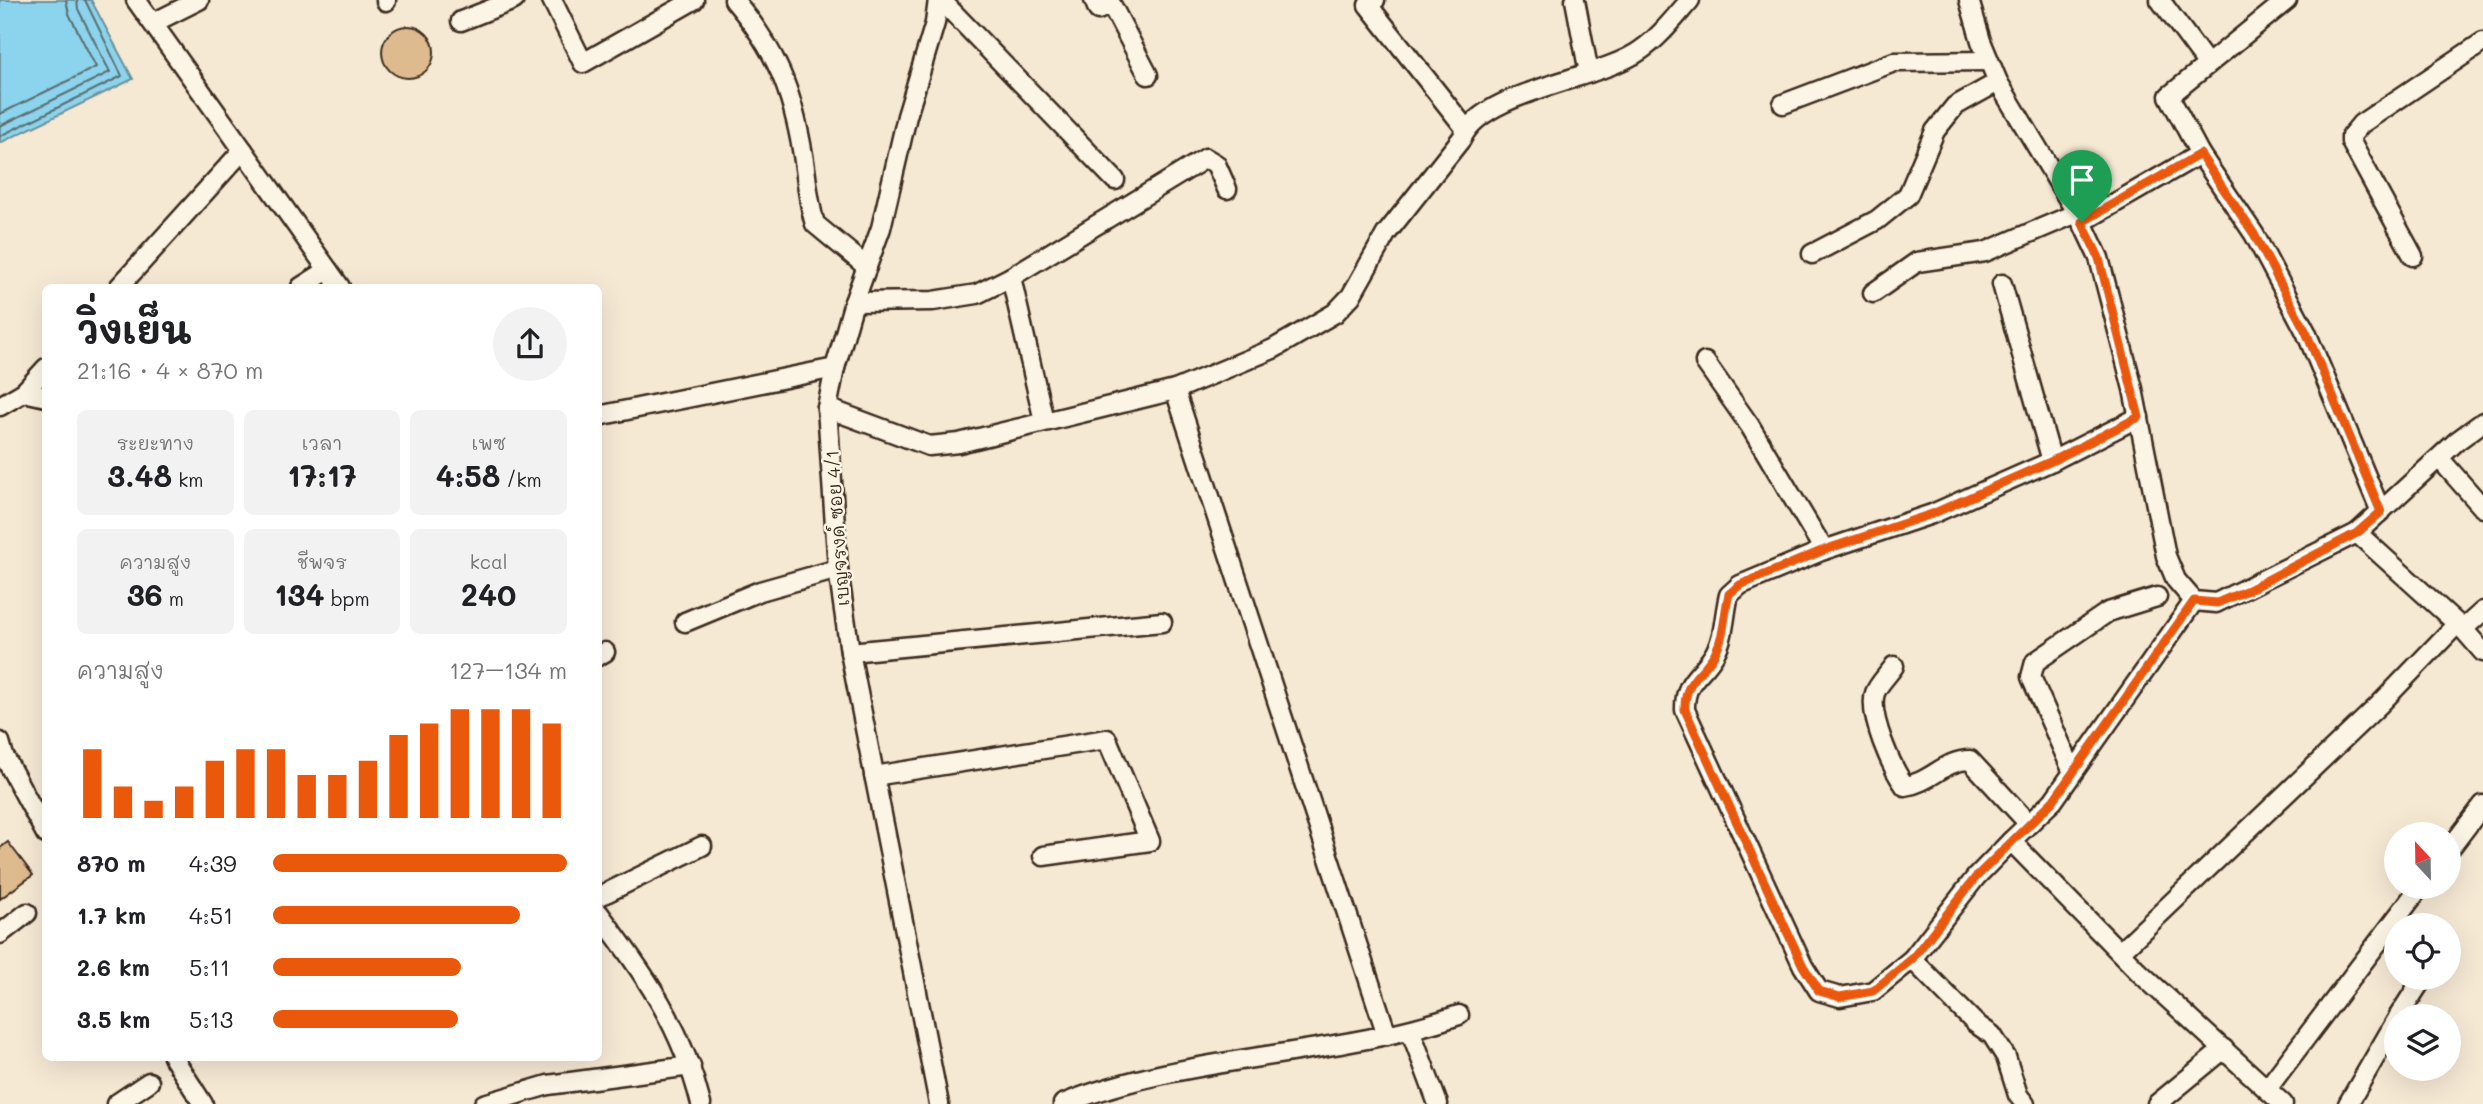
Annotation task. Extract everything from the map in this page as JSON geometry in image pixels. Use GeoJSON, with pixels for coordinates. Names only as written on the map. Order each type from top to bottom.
{"type":"FeatureCollection","features":[{"type":"Feature","properties":{"kind":"street"},"geometry":{"type":"LineString","coordinates":[[136,0],[338,284]]}},
{"type":"Feature","properties":{"kind":"street"},"geometry":{"type":"LineString","coordinates":[[153,23],[199,0]]}},
{"type":"Feature","properties":{"kind":"street"},"geometry":{"type":"LineString","coordinates":[[461,21],[512,0]]}},
{"type":"Feature","properties":{"kind":"street"},"geometry":{"type":"LineString","coordinates":[[552,0],[583,64],[694,0]]}},
{"type":"Feature","properties":{"kind":"street"},"geometry":{"type":"LineString","coordinates":[[734,0],[754,24],[782,68],[797,125],[815,224],[867,267]]}},
{"type":"Feature","properties":{"kind":"street"},"geometry":{"type":"LineString","coordinates":[[940,0],[1115,180]]}},
{"type":"Feature","properties":{"kind":"street","name":"เบญจรงด์ ซอย 4/1"},"geometry":{"type":"LineString","coordinates":[[939,1104],[850,652],[838,569],[831,428],[827,408],[835,368],[854,302],[881,228],[907,117],[940,0]]}},
{"type":"Feature","properties":{"kind":"street"},"geometry":{"type":"LineString","coordinates":[[1094,0],[1098,10],[1111,4],[1148,75]]}},
{"type":"Feature","properties":{"kind":"street"},"geometry":{"type":"LineString","coordinates":[[1375,0],[1368,5],[1466,129]]}},
{"type":"Feature","properties":{"kind":"street"},"geometry":{"type":"LineString","coordinates":[[1575,0],[1588,74]]}},
{"type":"Feature","properties":{"kind":"street"},"geometry":{"type":"LineString","coordinates":[[827,408],[929,446],[959,443],[1175,390],[1273,349],[1335,313],[1351,296],[1386,234],[1462,138],[1466,129],[1501,104],[1526,93],[1588,74],[1640,51],[1690,0]]}},
{"type":"Feature","properties":{"kind":"street"},"geometry":{"type":"LineString","coordinates":[[1969,0],[1998,82],[2080,218],[2099,258],[2139,417],[2166,556],[2176,579],[2194,601],[2217,603],[2357,533],[2483,422]]}},
{"type":"Feature","properties":{"kind":"street"},"geometry":{"type":"LineString","coordinates":[[2160,0],[2206,62]]}},
{"type":"Feature","properties":{"kind":"street"},"geometry":{"type":"LineString","coordinates":[[2287,0],[2206,62],[2169,96],[2200,154],[2254,234],[2306,332],[2381,512]]}},
{"type":"Feature","properties":{"kind":"street"},"geometry":{"type":"LineString","coordinates":[[2413,256],[2351,142],[2351,136],[2361,124],[2483,42]]}},
{"type":"Feature","properties":{"kind":"street"},"geometry":{"type":"LineString","coordinates":[[1783,104],[1894,62],[1989,61]]}},
{"type":"Feature","properties":{"kind":"street"},"geometry":{"type":"LineString","coordinates":[[1812,254],[1877,219],[1908,195],[1935,131],[1955,106],[1998,82]]}},
{"type":"Feature","properties":{"kind":"street"},"geometry":{"type":"LineString","coordinates":[[122,284],[243,150]]}},
{"type":"Feature","properties":{"kind":"street"},"geometry":{"type":"LineString","coordinates":[[1873,293],[1917,262],[1985,252],[2080,218],[2200,154]]}},
{"type":"Feature","properties":{"kind":"street"},"geometry":{"type":"LineString","coordinates":[[854,302],[933,301],[976,294],[1011,277],[1206,158],[1216,164],[1227,189]]}},
{"type":"Feature","properties":{"kind":"street"},"geometry":{"type":"LineString","coordinates":[[306,284],[328,270]]}},
{"type":"Feature","properties":{"kind":"street"},"geometry":{"type":"LineString","coordinates":[[1011,277],[1044,421]]}},
{"type":"Feature","properties":{"kind":"street"},"geometry":{"type":"LineString","coordinates":[[2002,284],[2052,461]]}},
{"type":"Feature","properties":{"kind":"street"},"geometry":{"type":"LineString","coordinates":[[1705,362],[1750,426],[1824,550]]}},
{"type":"Feature","properties":{"kind":"street"},"geometry":{"type":"LineString","coordinates":[[602,415],[835,368]]}},
{"type":"Feature","properties":{"kind":"street"},"geometry":{"type":"LineString","coordinates":[[0,406],[24,392],[42,372]]}},
{"type":"Feature","properties":{"kind":"street"},"geometry":{"type":"LineString","coordinates":[[1175,390],[1387,1035]]}},
{"type":"Feature","properties":{"kind":"street"},"geometry":{"type":"LineString","coordinates":[[24,392],[42,396]]}},
{"type":"Feature","properties":{"kind":"street"},"geometry":{"type":"LineString","coordinates":[[2139,417],[2052,461],[1932,514],[1824,550],[1740,585],[1729,594],[1723,631],[1714,654],[1696,673],[1684,696],[1685,710],[1797,954],[1819,991],[1840,997],[1873,991],[1912,959],[1976,877],[2053,801],[2072,770],[2194,601]]}},
{"type":"Feature","properties":{"kind":"street"},"geometry":{"type":"LineString","coordinates":[[2439,458],[2483,508]]}},
{"type":"Feature","properties":{"kind":"street"},"geometry":{"type":"LineString","coordinates":[[2357,533],[2460,627],[2483,652]]}},
{"type":"Feature","properties":{"kind":"street"},"geometry":{"type":"LineString","coordinates":[[685,622],[760,591],[838,569]]}},
{"type":"Feature","properties":{"kind":"street"},"geometry":{"type":"LineString","coordinates":[[2072,770],[2031,677],[2035,663],[2108,612],[2157,597]]}},
{"type":"Feature","properties":{"kind":"street"},"geometry":{"type":"LineString","coordinates":[[2121,951],[2460,627],[2483,611]]}},
{"type":"Feature","properties":{"kind":"street"},"geometry":{"type":"LineString","coordinates":[[850,652],[1162,622]]}},
{"type":"Feature","properties":{"kind":"street"},"geometry":{"type":"LineString","coordinates":[[1894,666],[1875,693],[1876,715],[1893,770],[1905,786],[1919,784],[1959,760],[1970,760],[2029,824]]}},
{"type":"Feature","properties":{"kind":"street"},"geometry":{"type":"LineString","coordinates":[[874,776],[1107,739],[1150,841],[1043,856]]}},
{"type":"Feature","properties":{"kind":"street"},"geometry":{"type":"LineString","coordinates":[[0,742],[4,756],[42,827]]}},
{"type":"Feature","properties":{"kind":"street"},"geometry":{"type":"LineString","coordinates":[[2461,834],[2483,805]]}},
{"type":"Feature","properties":{"kind":"street"},"geometry":{"type":"LineString","coordinates":[[2011,841],[2121,951],[2283,1104]]}},
{"type":"Feature","properties":{"kind":"street"},"geometry":{"type":"LineString","coordinates":[[602,895],[702,846]]}},
{"type":"Feature","properties":{"kind":"street"},"geometry":{"type":"LineString","coordinates":[[2267,1089],[2410,900]]}},
{"type":"Feature","properties":{"kind":"street"},"geometry":{"type":"LineString","coordinates":[[0,934],[27,913]]}},
{"type":"Feature","properties":{"kind":"street"},"geometry":{"type":"LineString","coordinates":[[602,917],[654,988],[691,1066],[701,1104]]}},
{"type":"Feature","properties":{"kind":"street"},"geometry":{"type":"LineString","coordinates":[[1912,959],[1975,1023],[1992,1035],[2006,1058],[2018,1095],[2025,1104]]}},
{"type":"Feature","properties":{"kind":"street"},"geometry":{"type":"LineString","coordinates":[[1063,1104],[1094,1092],[1170,1074],[1411,1032],[1459,1016]]}},
{"type":"Feature","properties":{"kind":"street"},"geometry":{"type":"LineString","coordinates":[[1411,1032],[1438,1104]]}},
{"type":"Feature","properties":{"kind":"street"},"geometry":{"type":"LineString","coordinates":[[2347,1104],[2384,1041]]}},
{"type":"Feature","properties":{"kind":"street"},"geometry":{"type":"LineString","coordinates":[[2157,1104],[2224,1049]]}},
{"type":"Feature","properties":{"kind":"street"},"geometry":{"type":"LineString","coordinates":[[176,1061],[203,1104]]}},
{"type":"Feature","properties":{"kind":"street"},"geometry":{"type":"LineString","coordinates":[[484,1104],[548,1085],[691,1066]]}},
{"type":"Feature","properties":{"kind":"street"},"geometry":{"type":"LineString","coordinates":[[116,1104],[149,1082]]}},
{"type":"Feature","properties":{"kind":"water"},"geometry":{"type":"Polygon","coordinates":[[[0,0],[91,0],[133,79],[0,143],[0,0]]]}},
{"type":"Feature","properties":{"kind":"building"},"geometry":{"type":"Polygon","coordinates":[[[408,26],[418,28],[426,34],[432,42],[432,62],[426,70],[418,76],[408,78],[398,76],[390,70],[384,62],[382,52],[384,42],[390,34],[398,28],[408,26]]]}},
{"type":"Feature","properties":{"kind":"building"},"geometry":{"type":"Polygon","coordinates":[[[8,842],[33,875],[0,899],[0,848],[8,842]]]}},
{"type":"Feature","properties":{"kind":"route"},"geometry":{"type":"LineString","coordinates":[[2200,154],[2254,234],[2306,332],[2381,512],[2357,533],[2248,590],[2217,603],[2194,601],[2072,770],[2053,801],[1976,877],[1912,959],[1873,991],[1840,997],[1819,991],[1803,966],[1685,710],[1684,696],[1696,673],[1714,654],[1723,631],[1729,594],[1740,585],[1824,550],[1932,514],[2052,461],[2139,417],[2099,258],[2082,222],[2200,154]]}}]}
